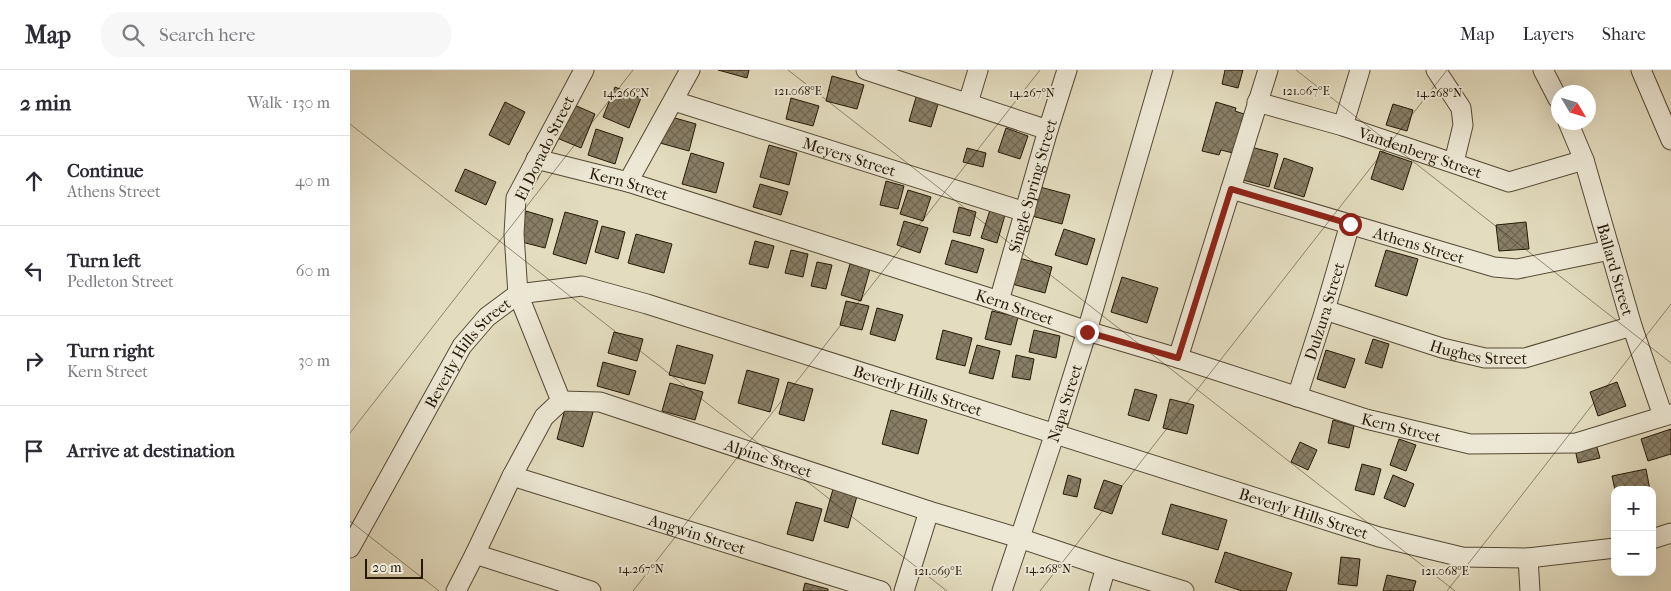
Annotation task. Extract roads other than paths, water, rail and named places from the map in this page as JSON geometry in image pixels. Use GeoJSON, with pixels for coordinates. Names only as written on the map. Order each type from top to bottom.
{"type":"FeatureCollection","features":[{"type":"Feature","properties":{"kind":"street","name":"El Dorado Street"},"geometry":{"type":"LineString","coordinates":[[562,401],[518,294],[514,234],[516,198],[584,70]]}},
{"type":"Feature","properties":{"kind":"street"},"geometry":{"type":"LineString","coordinates":[[628,182],[690,70]]}},
{"type":"Feature","properties":{"kind":"street"},"geometry":{"type":"LineString","coordinates":[[968,103],[978,70]]}},
{"type":"Feature","properties":{"kind":"street","name":"Single Spring Street"},"geometry":{"type":"LineString","coordinates":[[999,301],[1067,70]]}},
{"type":"Feature","properties":{"kind":"street","name":"Napa Street"},"geometry":{"type":"LineString","coordinates":[[1002,591],[1087,332],[1164,70]]}},
{"type":"Feature","properties":{"kind":"street"},"geometry":{"type":"LineString","coordinates":[[1178,358],[1268,70]]}},
{"type":"Feature","properties":{"kind":"street"},"geometry":{"type":"LineString","coordinates":[[1343,126],[1360,70]]}},
{"type":"Feature","properties":{"kind":"street"},"geometry":{"type":"LineString","coordinates":[[1436,70],[1461,108],[1463,125],[1454,162]]}},
{"type":"Feature","properties":{"kind":"street"},"geometry":{"type":"LineString","coordinates":[[1542,70],[1551,86]]}},
{"type":"Feature","properties":{"kind":"street"},"geometry":{"type":"LineString","coordinates":[[1641,70],[1671,140]]}},
{"type":"Feature","properties":{"kind":"street"},"geometry":{"type":"LineString","coordinates":[[878,72],[1048,130]]}},
{"type":"Feature","properties":{"kind":"street","name":"Meyers Street"},"geometry":{"type":"LineString","coordinates":[[674,101],[1025,212]]}},
{"type":"Feature","properties":{"kind":"street","name":"Vandenberg Street"},"geometry":{"type":"LineString","coordinates":[[1257,102],[1343,126],[1509,182],[1584,160]]}},
{"type":"Feature","properties":{"kind":"street","name":"Ballard Street"},"geometry":{"type":"LineString","coordinates":[[1571,130],[1584,160],[1632,326],[1667,415]]}},
{"type":"Feature","properties":{"kind":"street","name":"Kern Street"},"geometry":{"type":"LineString","coordinates":[[536,159],[628,182],[999,301],[1087,332],[1178,358],[1366,419],[1470,444],[1576,443],[1667,415]]}},
{"type":"Feature","properties":{"kind":"street","name":"Athens Street"},"geometry":{"type":"LineString","coordinates":[[1231,189],[1494,266],[1517,268],[1610,250]]}},
{"type":"Feature","properties":{"kind":"street","name":"Dulzura Street"},"geometry":{"type":"LineString","coordinates":[[1297,397],[1350,224]]}},
{"type":"Feature","properties":{"kind":"street","name":"Beverly Hills Street"},"geometry":{"type":"LineString","coordinates":[[350,548],[462,346],[488,317],[518,294],[582,286],[647,304],[1379,537],[1462,557],[1528,558],[1611,548]]}},
{"type":"Feature","properties":{"kind":"street","name":"Hughes Street"},"geometry":{"type":"LineString","coordinates":[[1325,310],[1442,348],[1485,358],[1525,358],[1632,326]]}},
{"type":"Feature","properties":{"kind":"street"},"geometry":{"type":"LineString","coordinates":[[456,591],[512,476],[544,417],[562,401]]}},
{"type":"Feature","properties":{"kind":"street","name":"Alpine Street"},"geometry":{"type":"LineString","coordinates":[[562,401],[600,402],[929,511],[1184,591]]}},
{"type":"Feature","properties":{"kind":"street","name":"Angwin Street"},"geometry":{"type":"LineString","coordinates":[[512,476],[881,591]]}},
{"type":"Feature","properties":{"kind":"street"},"geometry":{"type":"LineString","coordinates":[[904,591],[929,511]]}},
{"type":"Feature","properties":{"kind":"street"},"geometry":{"type":"LineString","coordinates":[[1656,537],[1671,533]]}},
{"type":"Feature","properties":{"kind":"street"},"geometry":{"type":"LineString","coordinates":[[475,554],[591,591]]}},
{"type":"Feature","properties":{"kind":"street"},"geometry":{"type":"LineString","coordinates":[[1528,558],[1530,591]]}},
{"type":"Feature","properties":{"kind":"street"},"geometry":{"type":"LineString","coordinates":[[1098,591],[1106,567]]}}]}
